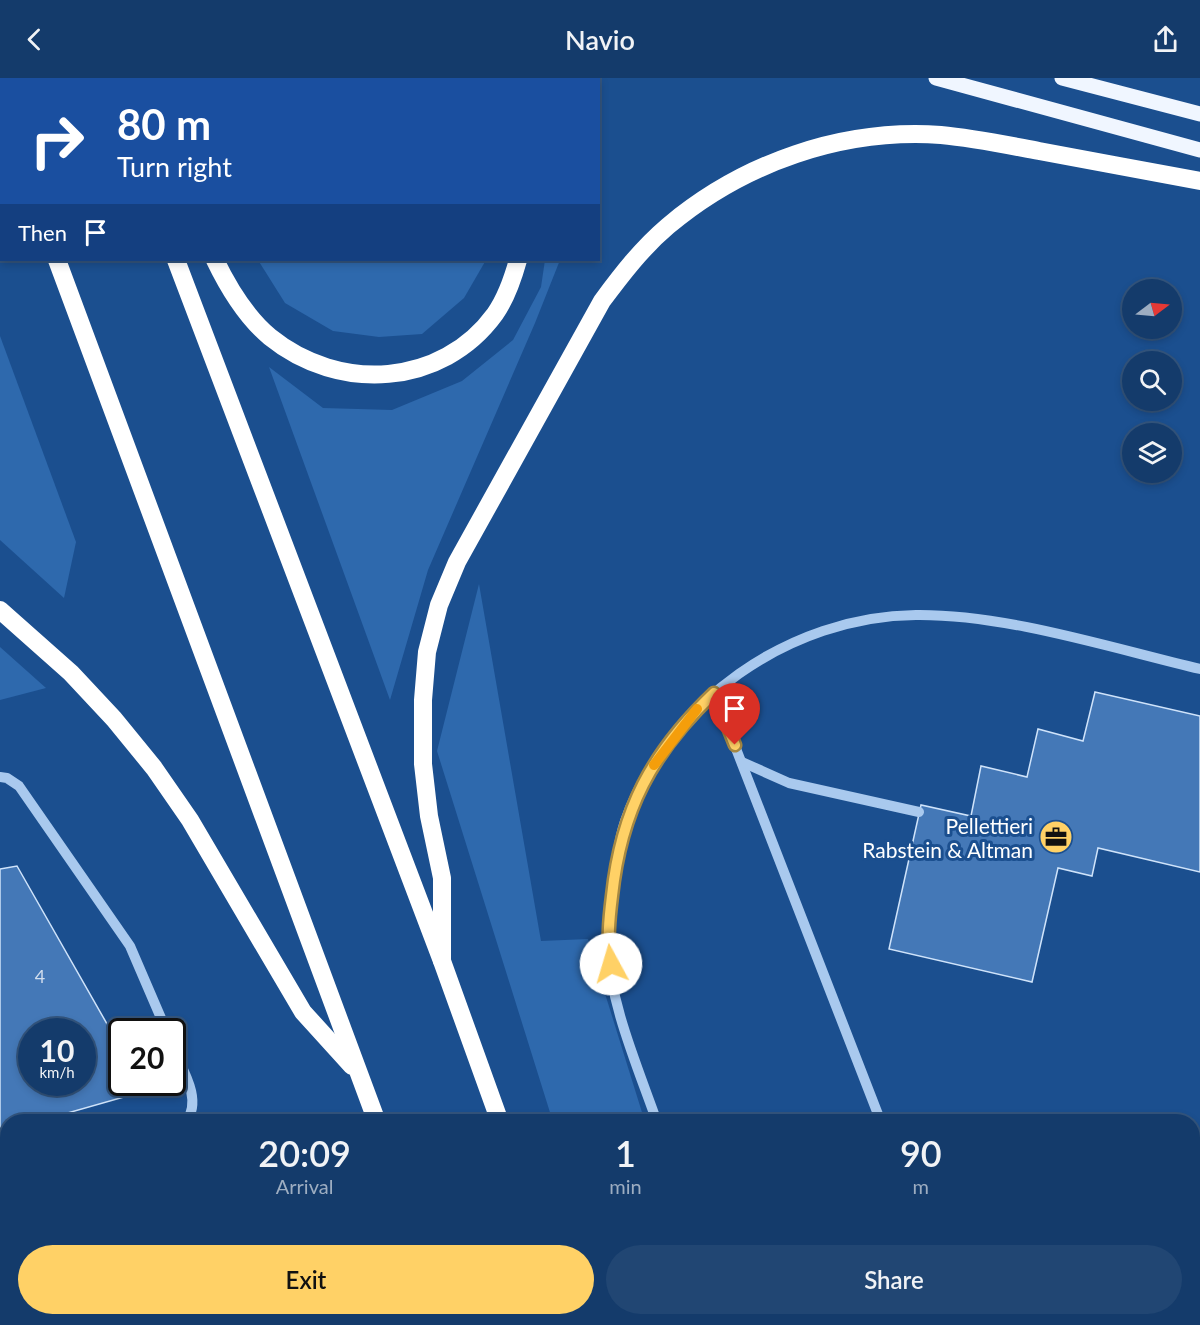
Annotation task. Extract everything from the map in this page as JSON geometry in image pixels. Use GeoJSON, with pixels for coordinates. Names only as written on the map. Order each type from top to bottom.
{"type":"FeatureCollection","features":[{"type":"Feature","properties":{"kind":"highway"},"geometry":{"type":"LineString","coordinates":[[442,961],[442,878],[429,816],[423,764],[423,700],[427,652],[439,605],[457,562],[584,332],[602,301],[629,264],[666,227],[694,206],[748,173],[790,155],[841,141],[886,135],[966,138],[1200,181]]}},
{"type":"Feature","properties":{"kind":"highway"},"geometry":{"type":"LineString","coordinates":[[57,261],[374,1114]]}},
{"type":"Feature","properties":{"kind":"highway"},"geometry":{"type":"LineString","coordinates":[[176,261],[442,961],[497,1114]]}},
{"type":"Feature","properties":{"kind":"highway"},"geometry":{"type":"LineString","coordinates":[[216,261],[240,303],[270,336],[296,354],[331,369],[362,376],[394,375],[426,368],[453,354],[479,334],[496,312],[511,285],[518,261]]}},
{"type":"Feature","properties":{"kind":"highway"},"geometry":{"type":"LineString","coordinates":[[0,610],[70,673],[114,719],[154,768],[190,820],[303,1012],[359,1074]]}},
{"type":"Feature","properties":{"kind":"main road"},"geometry":{"type":"LineString","coordinates":[[936,78],[1200,150]]}},
{"type":"Feature","properties":{"kind":"main road"},"geometry":{"type":"LineString","coordinates":[[1062,78],[1200,114]]}},
{"type":"Feature","properties":{"kind":"lane"},"geometry":{"type":"LineString","coordinates":[[654,1114],[618,1008],[607,942],[614,878],[625,822],[644,780],[688,718],[728,679],[781,648],[843,625],[914,615],[989,620],[1200,669]]}},
{"type":"Feature","properties":{"kind":"lane"},"geometry":{"type":"LineString","coordinates":[[714,693],[878,1114]]}},
{"type":"Feature","properties":{"kind":"lane"},"geometry":{"type":"LineString","coordinates":[[742,762],[789,783],[919,812]]}},
{"type":"Feature","properties":{"kind":"lane"},"geometry":{"type":"LineString","coordinates":[[0,777],[7,778],[19,786],[130,946],[160,1018]]}},
{"type":"Feature","properties":{"kind":"lane"},"geometry":{"type":"LineString","coordinates":[[186,1077],[193,1093],[193,1106],[190,1114]]}},
{"type":"Feature","properties":{"kind":"shaded area"},"geometry":{"type":"Polygon","coordinates":[[[259,261],[485,261],[464,298],[422,334],[379,337],[333,331],[285,303],[259,261]]]}},
{"type":"Feature","properties":{"kind":"shaded area"},"geometry":{"type":"Polygon","coordinates":[[[545,261],[560,261],[428,570],[390,700],[269,367],[323,408],[392,410],[462,381],[513,340],[541,287],[545,261]]]}},
{"type":"Feature","properties":{"kind":"shaded area"},"geometry":{"type":"Polygon","coordinates":[[[0,336],[76,542],[64,598],[0,540],[0,336]]]}},
{"type":"Feature","properties":{"kind":"shaded area"},"geometry":{"type":"Polygon","coordinates":[[[479,584],[541,941],[588,939],[643,1114],[550,1114],[437,751],[479,584]]]}},
{"type":"Feature","properties":{"kind":"shaded area"},"geometry":{"type":"Polygon","coordinates":[[[0,647],[46,688],[0,700],[0,647]]]}},
{"type":"Feature","properties":{"kind":"building"},"geometry":{"type":"Polygon","coordinates":[[[1095,692],[1200,716],[1200,872],[1098,848],[1092,876],[1058,868],[1032,982],[889,949],[921,805],[971,816],[981,766],[1027,777],[1038,729],[1083,741],[1095,692]]]}},
{"type":"Feature","properties":{"kind":"building"},"geometry":{"type":"Polygon","coordinates":[[[17,866],[108,1026],[108,1096],[127,1096],[64,1114],[0,1114],[0,869],[17,866]]]}},
{"type":"Feature","properties":{"kind":"slow traffic"},"geometry":{"type":"LineString","coordinates":[[654,765],[664,748],[697,709]]}},
{"type":"Feature","properties":{"kind":"place","name":"Pellettieri Rabstein & Altman"},"geometry":{"type":"Point","coordinates":[1056,837]}},
{"type":"Feature","properties":{"kind":"route"},"geometry":{"type":"LineString","coordinates":[[611,964],[607,942],[614,878],[625,822],[644,780],[664,748],[688,718],[714,693],[735,745]]}}]}
